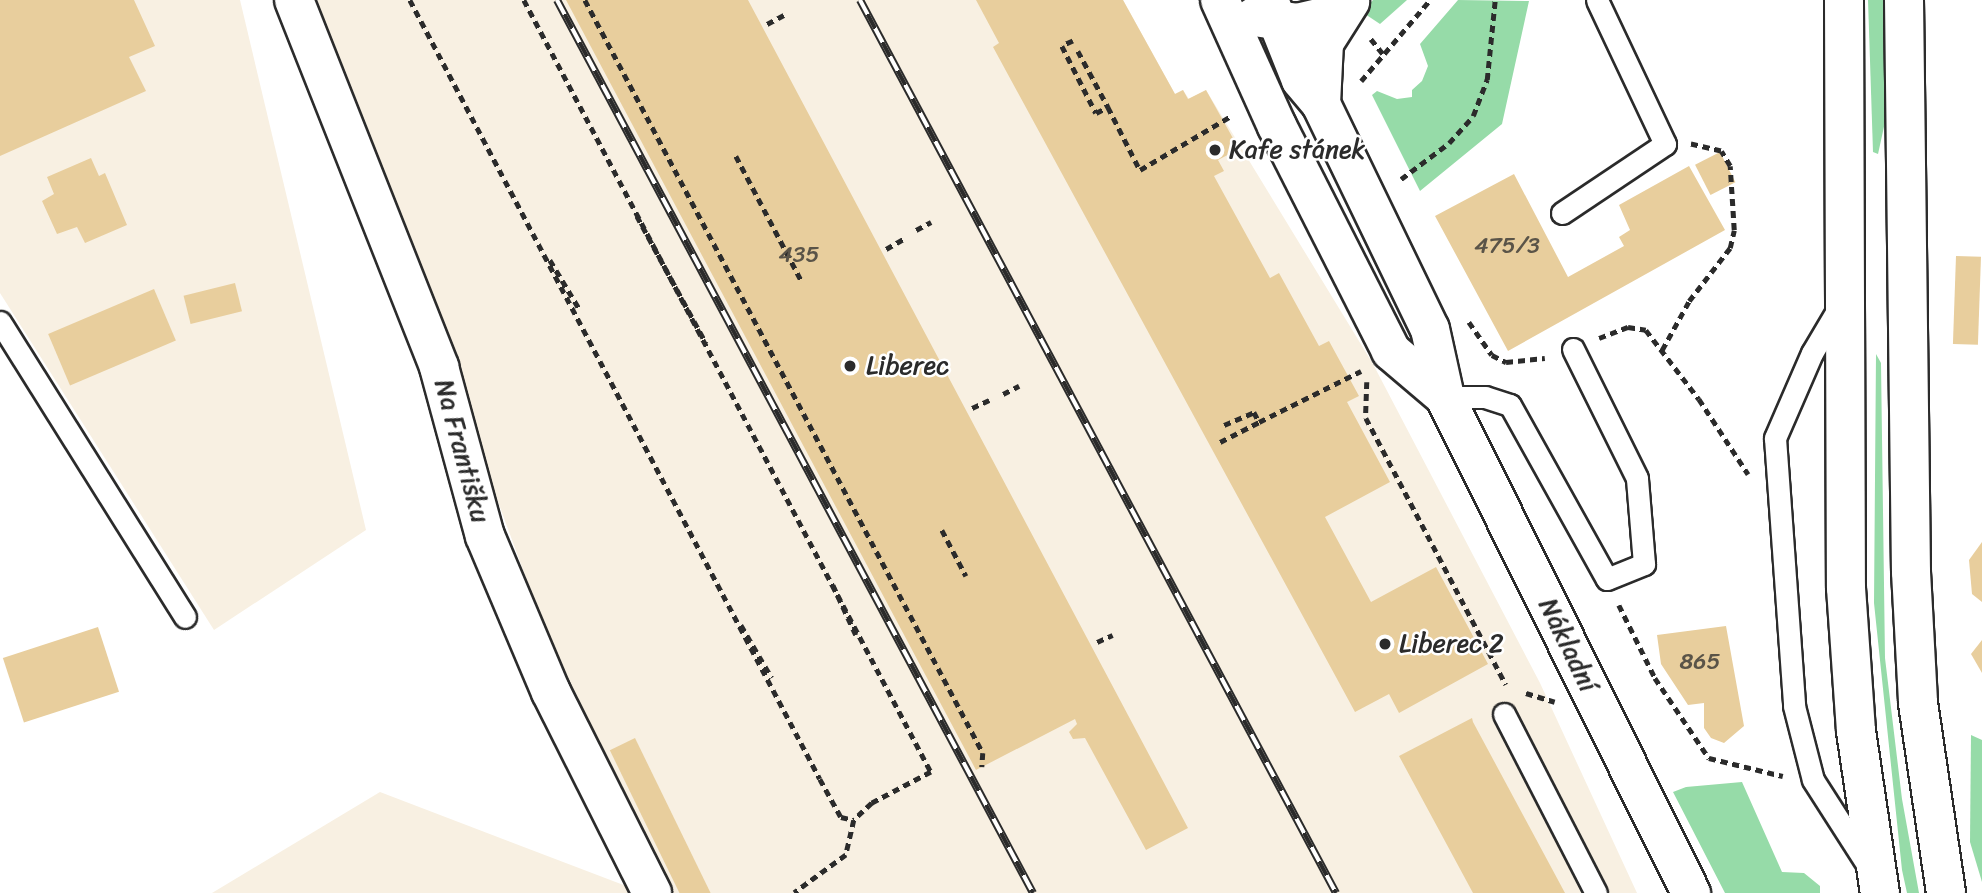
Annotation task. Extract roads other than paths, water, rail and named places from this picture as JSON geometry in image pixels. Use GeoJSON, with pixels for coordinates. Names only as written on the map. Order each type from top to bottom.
{"type":"FeatureCollection","features":[{"type":"Feature","properties":{"kind":"main road","name":"Na Františku"},"geometry":{"type":"LineString","coordinates":[[294,0],[439,367],[485,536],[551,692],[652,893]]}},
{"type":"Feature","properties":{"kind":"main road"},"geometry":{"type":"LineString","coordinates":[[1222,0],[1312,21],[1350,2]]}},
{"type":"Feature","properties":{"kind":"main road","name":"Nákladní"},"geometry":{"type":"LineString","coordinates":[[1222,0],[1261,93],[1391,351],[1446,397]]}},
{"type":"Feature","properties":{"kind":"main road"},"geometry":{"type":"LineString","coordinates":[[1844,0],[1846,588],[1856,732],[1879,886]]}},
{"type":"Feature","properties":{"kind":"main road"},"geometry":{"type":"LineString","coordinates":[[1904,0],[1911,572],[1918,703],[1946,893]]}},
{"type":"Feature","properties":{"kind":"main road"},"geometry":{"type":"LineString","coordinates":[[1321,104],[1324,43],[1350,2]]}},
{"type":"Feature","properties":{"kind":"main road"},"geometry":{"type":"LineString","coordinates":[[1261,93],[1256,64],[1274,11]]}},
{"type":"Feature","properties":{"kind":"main road","name":"Nákladní"},"geometry":{"type":"LineString","coordinates":[[1274,11],[1301,80],[1321,104],[1430,328],[1446,397],[1691,893]]}},
{"type":"Feature","properties":{"kind":"lane"},"geometry":{"type":"LineString","coordinates":[[1562,213],[1665,144],[1597,0]]}},
{"type":"Feature","properties":{"kind":"lane"},"geometry":{"type":"LineString","coordinates":[[1845,296],[1812,353],[1775,438],[1780,525],[1794,706],[1813,780],[1879,886]]}},
{"type":"Feature","properties":{"kind":"lane"},"geometry":{"type":"LineString","coordinates":[[0,322],[185,617]]}},
{"type":"Feature","properties":{"kind":"lane"},"geometry":{"type":"LineString","coordinates":[[1446,397],[1485,397],[1510,405],[1607,579],[1644,564],[1637,478],[1573,349]]}},
{"type":"Feature","properties":{"kind":"lane"},"geometry":{"type":"LineString","coordinates":[[1504,714],[1596,893]]}},
{"type":"Feature","properties":{"kind":"railway"},"geometry":{"type":"LineString","coordinates":[[557,0],[1033,893]]}},
{"type":"Feature","properties":{"kind":"railway"},"geometry":{"type":"LineString","coordinates":[[860,0],[1336,893]]}},
{"type":"Feature","properties":{"kind":"place","name":"Kafe stánek"},"geometry":{"type":"Point","coordinates":[1215,150]}},
{"type":"Feature","properties":{"kind":"place","name":"Liberec"},"geometry":{"type":"Point","coordinates":[850,366]}},
{"type":"Feature","properties":{"kind":"place","name":"Liberec 2"},"geometry":{"type":"Point","coordinates":[1385,644]}}]}
